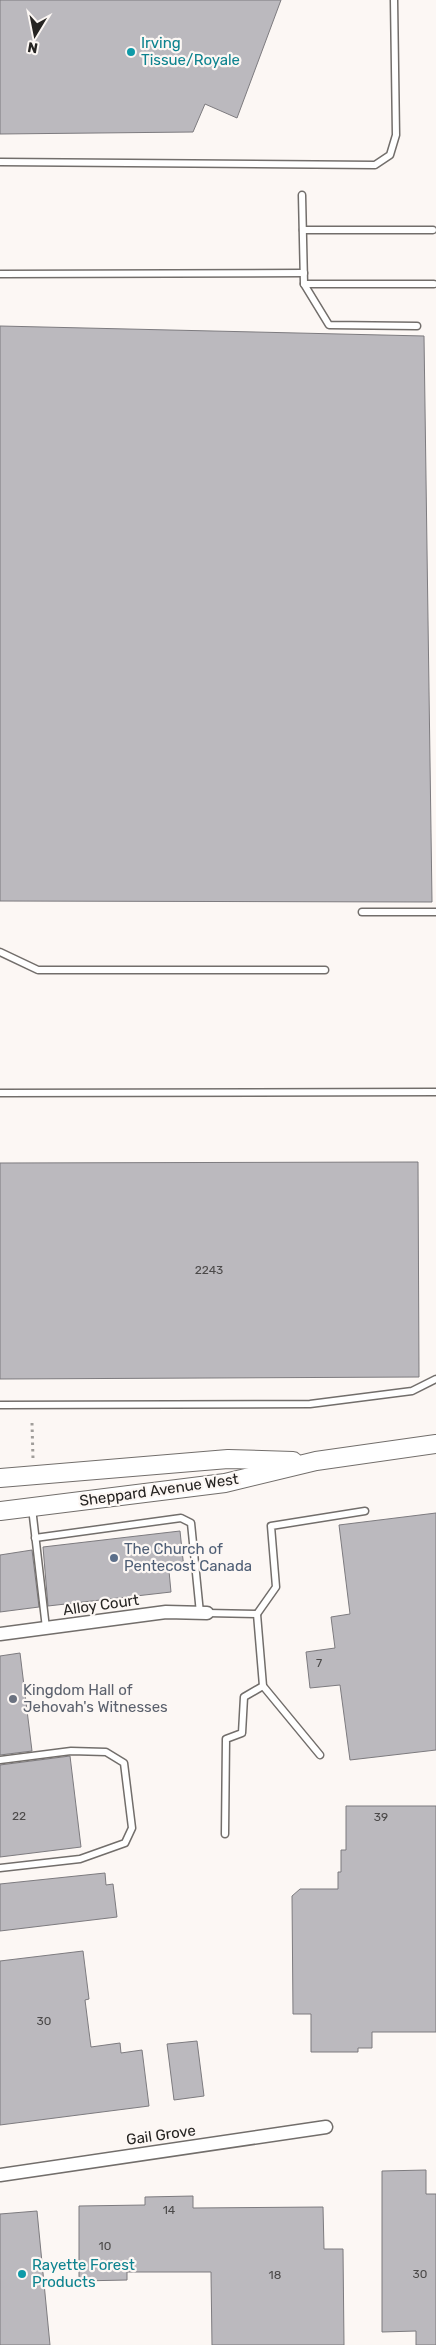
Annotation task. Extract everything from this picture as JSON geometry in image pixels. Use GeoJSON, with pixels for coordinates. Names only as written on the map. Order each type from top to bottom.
{"type":"FeatureCollection","features":[{"type":"Feature","properties":{"kind":"main road","name":"Sheppard Avenue West"},"geometry":{"type":"LineString","coordinates":[[0,1511],[225,1483],[316,1461],[436,1444]]}},
{"type":"Feature","properties":{"kind":"main road","name":"Sheppard Avenue West"},"geometry":{"type":"LineString","coordinates":[[0,1478],[228,1459],[316,1461]]}},
{"type":"Feature","properties":{"kind":"street","name":"Alloy Court"},"geometry":{"type":"LineString","coordinates":[[0,1634],[166,1612],[203,1613]]}},
{"type":"Feature","properties":{"kind":"street","name":"Gail Grove"},"geometry":{"type":"LineString","coordinates":[[0,2176],[326,2127]]}},
{"type":"Feature","properties":{"kind":"lane"},"geometry":{"type":"LineString","coordinates":[[0,162],[374,165],[390,155],[396,135],[394,0]]}},
{"type":"Feature","properties":{"kind":"lane"},"geometry":{"type":"LineString","coordinates":[[302,195],[304,284],[329,325],[417,326]]}},
{"type":"Feature","properties":{"kind":"lane"},"geometry":{"type":"LineString","coordinates":[[303,230],[433,230]]}},
{"type":"Feature","properties":{"kind":"lane"},"geometry":{"type":"LineString","coordinates":[[0,274],[304,273]]}},
{"type":"Feature","properties":{"kind":"lane"},"geometry":{"type":"LineString","coordinates":[[304,284],[434,284]]}},
{"type":"Feature","properties":{"kind":"lane"},"geometry":{"type":"LineString","coordinates":[[362,912],[436,912]]}},
{"type":"Feature","properties":{"kind":"lane"},"geometry":{"type":"LineString","coordinates":[[0,952],[38,970],[325,970]]}},
{"type":"Feature","properties":{"kind":"lane"},"geometry":{"type":"LineString","coordinates":[[0,1093],[436,1092]]}},
{"type":"Feature","properties":{"kind":"lane"},"geometry":{"type":"LineString","coordinates":[[0,1405],[310,1404],[412,1391],[436,1379]]}},
{"type":"Feature","properties":{"kind":"lane"},"geometry":{"type":"LineString","coordinates":[[31,1507],[46,1628]]}},
{"type":"Feature","properties":{"kind":"lane"},"geometry":{"type":"LineString","coordinates":[[320,1755],[264,1686],[257,1614],[276,1587],[271,1526],[365,1511]]}},
{"type":"Feature","properties":{"kind":"lane"},"geometry":{"type":"LineString","coordinates":[[35,1538],[181,1518],[191,1523],[203,1613],[257,1614]]}},
{"type":"Feature","properties":{"kind":"lane"},"geometry":{"type":"LineString","coordinates":[[224,1834],[226,1738],[242,1733],[244,1697],[264,1686]]}},
{"type":"Feature","properties":{"kind":"lane"},"geometry":{"type":"LineString","coordinates":[[0,1760],[72,1751],[106,1752],[124,1763],[132,1828],[125,1844],[80,1859],[0,1868]]}},
{"type":"Feature","properties":{"kind":"path"},"geometry":{"type":"LineString","coordinates":[[32,1423],[33,1462]]}},
{"type":"Feature","properties":{"kind":"building","name":"Irving Tissue/Royale"},"geometry":{"type":"Polygon","coordinates":[[[0,0],[281,0],[237,118],[205,104],[193,132],[0,134],[0,0]]]}},
{"type":"Feature","properties":{"kind":"building"},"geometry":{"type":"Polygon","coordinates":[[[0,326],[424,336],[432,902],[0,901],[0,326]]]}},
{"type":"Feature","properties":{"kind":"building"},"geometry":{"type":"Polygon","coordinates":[[[418,1162],[419,1377],[0,1379],[0,1163],[418,1162]]]}},
{"type":"Feature","properties":{"kind":"building"},"geometry":{"type":"Polygon","coordinates":[[[436,1513],[436,1750],[350,1760],[340,1685],[310,1688],[306,1652],[335,1648],[331,1617],[350,1614],[339,1525],[436,1513]]]}},
{"type":"Feature","properties":{"kind":"building","name":"The Church of Pentecost Canada"},"geometry":{"type":"Polygon","coordinates":[[[180,1531],[184,1569],[169,1571],[171,1592],[48,1606],[43,1547],[180,1531]]]}},
{"type":"Feature","properties":{"kind":"building"},"geometry":{"type":"Polygon","coordinates":[[[32,1550],[39,1607],[0,1612],[0,1555],[32,1550]]]}},
{"type":"Feature","properties":{"kind":"building","name":"Kingdom Hall of Jehovah's Witnesses"},"geometry":{"type":"Polygon","coordinates":[[[20,1653],[32,1751],[0,1755],[0,1656],[20,1653]]]}},
{"type":"Feature","properties":{"kind":"building"},"geometry":{"type":"Polygon","coordinates":[[[70,1756],[81,1847],[0,1857],[0,1765],[70,1756]]]}},
{"type":"Feature","properties":{"kind":"building"},"geometry":{"type":"Polygon","coordinates":[[[346,1806],[436,1806],[436,2032],[372,2032],[372,2048],[358,2048],[358,2052],[311,2052],[311,2014],[293,2014],[292,1896],[300,1889],[338,1889],[338,1872],[341,1872],[341,1850],[346,1850],[346,1806]]]}},
{"type":"Feature","properties":{"kind":"building"},"geometry":{"type":"Polygon","coordinates":[[[105,1873],[106,1885],[113,1884],[117,1917],[0,1931],[0,1884],[105,1873]]]}},
{"type":"Feature","properties":{"kind":"building"},"geometry":{"type":"Polygon","coordinates":[[[83,1951],[89,1999],[85,2000],[91,2047],[120,2043],[121,2053],[142,2050],[149,2106],[0,2125],[0,1961],[83,1951]]]}},
{"type":"Feature","properties":{"kind":"building"},"geometry":{"type":"Polygon","coordinates":[[[197,2041],[204,2096],[174,2100],[167,2044],[197,2041]]]}},
{"type":"Feature","properties":{"kind":"building"},"geometry":{"type":"Polygon","coordinates":[[[426,2170],[426,2194],[436,2194],[436,2345],[416,2345],[416,2331],[382,2332],[382,2171],[426,2170]]]}},
{"type":"Feature","properties":{"kind":"building"},"geometry":{"type":"Polygon","coordinates":[[[193,2196],[193,2208],[323,2207],[324,2249],[343,2249],[344,2345],[212,2345],[211,2272],[127,2272],[127,2280],[79,2281],[79,2206],[145,2205],[145,2197],[193,2196]]]}},
{"type":"Feature","properties":{"kind":"building","name":"Rayette Forest Products"},"geometry":{"type":"Polygon","coordinates":[[[37,2211],[50,2345],[0,2345],[0,2214],[37,2211]]]}},
{"type":"Feature","properties":{"kind":"place","name":"Irving Tissue/Royale"},"geometry":{"type":"Point","coordinates":[131,52]}},
{"type":"Feature","properties":{"kind":"place","name":"The Church of Pentecost Canada"},"geometry":{"type":"Point","coordinates":[114,1558]}},
{"type":"Feature","properties":{"kind":"place","name":"Kingdom Hall of Jehovah's Witnesses"},"geometry":{"type":"Point","coordinates":[13,1699]}},
{"type":"Feature","properties":{"kind":"place","name":"Rayette Forest Products"},"geometry":{"type":"Point","coordinates":[22,2274]}}]}
